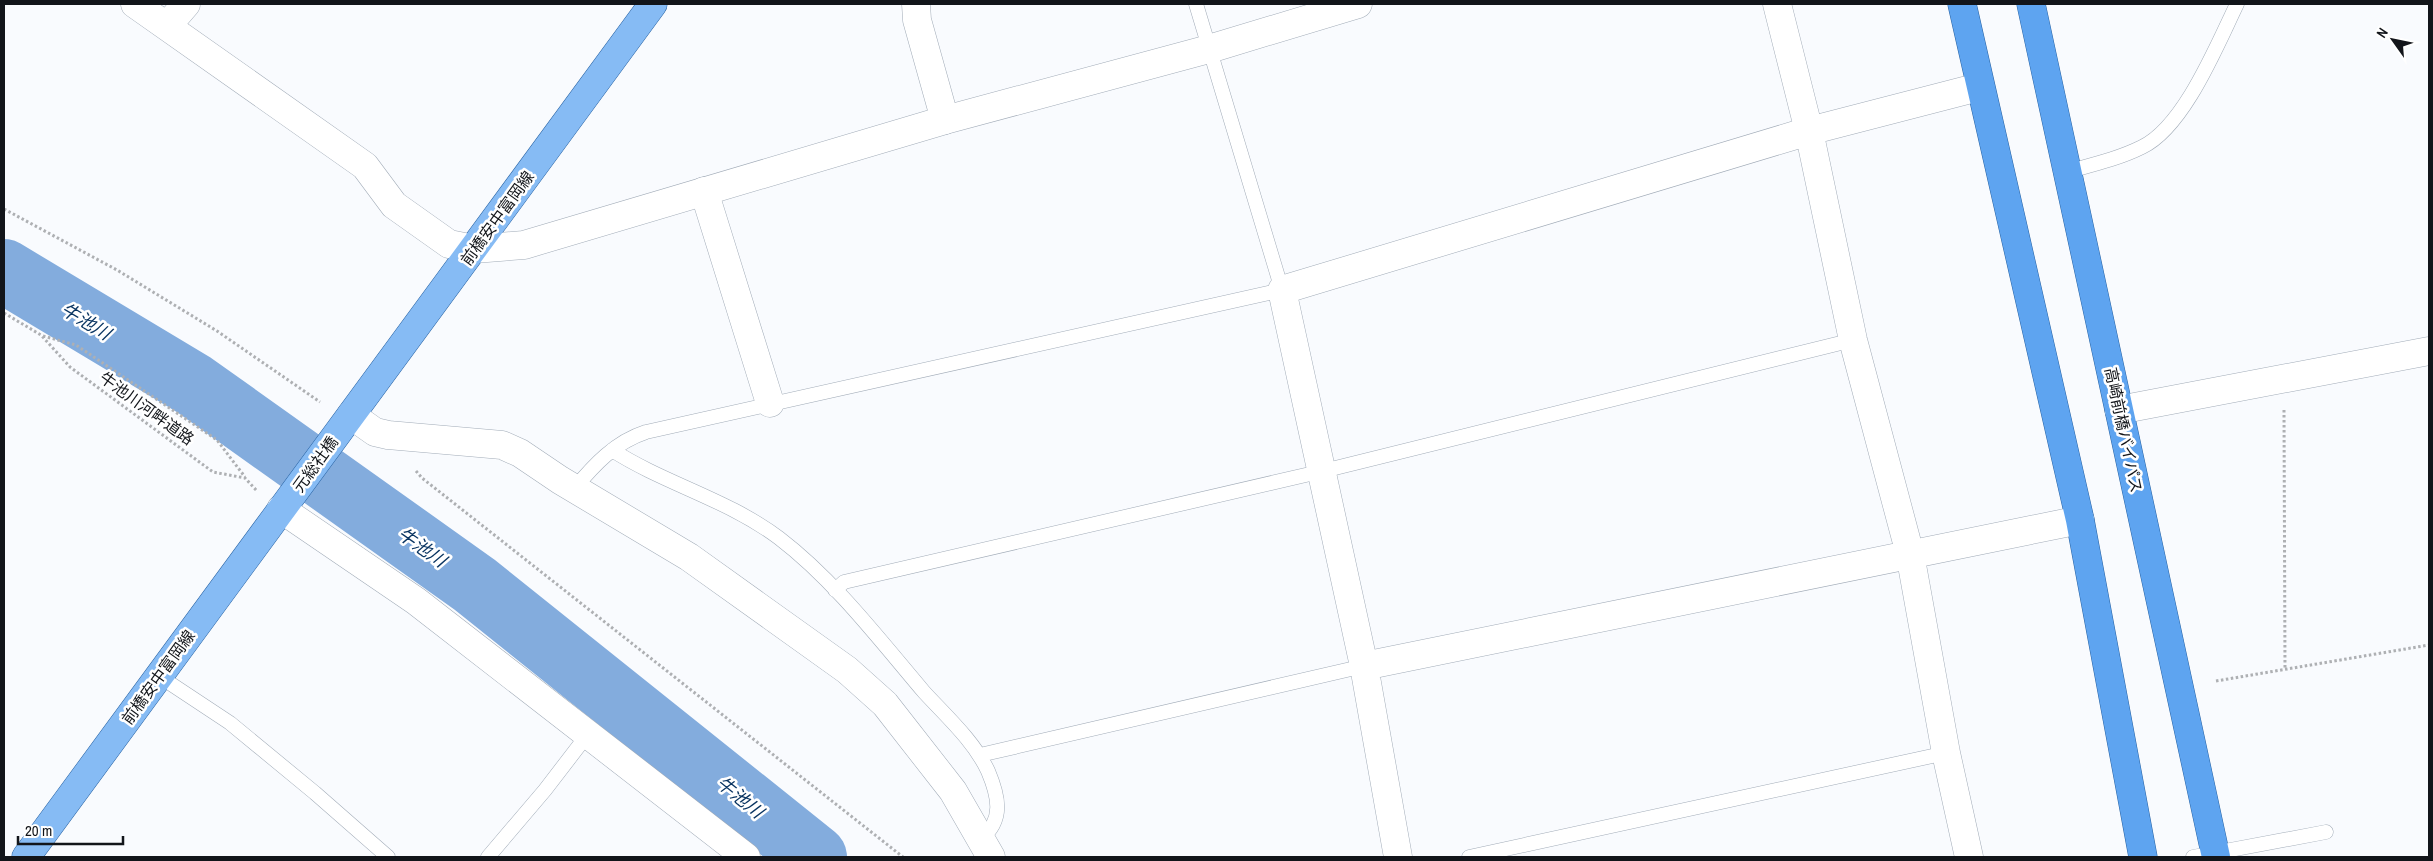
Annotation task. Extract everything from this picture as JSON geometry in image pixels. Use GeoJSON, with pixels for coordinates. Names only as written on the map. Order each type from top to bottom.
{"type":"FeatureCollection","features":[{"type":"Feature","properties":{"kind":"highway"},"geometry":{"type":"LineString","coordinates":[[1962,4],[1979,87],[2080,520],[2143,857]]}},
{"type":"Feature","properties":{"kind":"highway","name":"高崎前橋バイパス"},"geometry":{"type":"LineString","coordinates":[[2031,4],[2119,410],[2208,856]]}},
{"type":"Feature","properties":{"kind":"main road","name":"前橋安中富岡線"},"geometry":{"type":"LineString","coordinates":[[345,423],[653,4]]}},
{"type":"Feature","properties":{"kind":"main road","name":"元総社橋"},"geometry":{"type":"LineString","coordinates":[[286,503],[345,423]]}},
{"type":"Feature","properties":{"kind":"main road","name":"前橋安中富岡線"},"geometry":{"type":"LineString","coordinates":[[26,857],[286,503]]}},
{"type":"Feature","properties":{"kind":"street"},"geometry":{"type":"LineString","coordinates":[[135,4],[365,166],[394,205],[450,244],[474,249],[524,245],[945,120],[1209,49],[1358,4]]}},
{"type":"Feature","properties":{"kind":"street"},"geometry":{"type":"LineString","coordinates":[[167,26],[186,4]]}},
{"type":"Feature","properties":{"kind":"street"},"geometry":{"type":"LineString","coordinates":[[916,4],[917,20],[945,120]]}},
{"type":"Feature","properties":{"kind":"street"},"geometry":{"type":"LineString","coordinates":[[1777,4],[1809,131],[1854,340],[1910,554],[1946,753],[1969,857]]}},
{"type":"Feature","properties":{"kind":"street"},"geometry":{"type":"LineString","coordinates":[[1398,857],[1364,666],[1282,290],[1809,131],[1979,87]]}},
{"type":"Feature","properties":{"kind":"street"},"geometry":{"type":"LineString","coordinates":[[704,191],[770,403]]}},
{"type":"Feature","properties":{"kind":"street"},"geometry":{"type":"LineString","coordinates":[[2119,410],[2429,351]]}},
{"type":"Feature","properties":{"kind":"street"},"geometry":{"type":"LineString","coordinates":[[345,423],[388,435],[502,445],[520,453],[574,489],[689,557],[847,670],[884,704],[954,791],[986,848]]}},
{"type":"Feature","properties":{"kind":"street"},"geometry":{"type":"LineString","coordinates":[[286,503],[416,601],[746,857]]}},
{"type":"Feature","properties":{"kind":"street"},"geometry":{"type":"LineString","coordinates":[[1364,666],[2080,520]]}},
{"type":"Feature","properties":{"kind":"lane"},"geometry":{"type":"LineString","coordinates":[[574,489],[623,441],[646,432],[1282,290],[1196,4]]}},
{"type":"Feature","properties":{"kind":"lane"},"geometry":{"type":"LineString","coordinates":[[2066,172],[2143,147],[2163,133],[2177,115],[2203,73],[2238,4]]}},
{"type":"Feature","properties":{"kind":"lane"},"geometry":{"type":"LineString","coordinates":[[835,590],[844,582],[1323,471],[1854,340]]}},
{"type":"Feature","properties":{"kind":"lane"},"geometry":{"type":"LineString","coordinates":[[612,450],[751,519],[780,539],[835,590],[980,755],[996,792],[998,806],[996,823],[991,830],[986,848]]}},
{"type":"Feature","properties":{"kind":"lane"},"geometry":{"type":"LineString","coordinates":[[980,755],[1364,666]]}},
{"type":"Feature","properties":{"kind":"lane"},"geometry":{"type":"LineString","coordinates":[[159,676],[230,723],[315,793],[388,857]]}},
{"type":"Feature","properties":{"kind":"lane"},"geometry":{"type":"LineString","coordinates":[[488,857],[545,790],[588,734]]}},
{"type":"Feature","properties":{"kind":"lane"},"geometry":{"type":"LineString","coordinates":[[1469,857],[1946,753]]}},
{"type":"Feature","properties":{"kind":"lane"},"geometry":{"type":"LineString","coordinates":[[2208,856],[2326,832]]}},
{"type":"Feature","properties":{"kind":"path"},"geometry":{"type":"LineString","coordinates":[[4,209],[117,270],[217,330],[320,402],[345,423]]}},
{"type":"Feature","properties":{"kind":"path","name":"牛池川河畔道路"},"geometry":{"type":"LineString","coordinates":[[4,313],[41,335],[70,367],[213,472],[245,478]]}},
{"type":"Feature","properties":{"kind":"path"},"geometry":{"type":"LineString","coordinates":[[41,335],[76,344],[217,440],[255,489],[286,503]]}},
{"type":"Feature","properties":{"kind":"path"},"geometry":{"type":"LineString","coordinates":[[2282,378],[2284,391],[2285,669]]}},
{"type":"Feature","properties":{"kind":"path"},"geometry":{"type":"LineString","coordinates":[[388,435],[422,478],[903,857]]}},
{"type":"Feature","properties":{"kind":"path"},"geometry":{"type":"LineString","coordinates":[[2216,681],[2429,645]]}},
{"type":"Feature","properties":{"kind":"waterway","name":"牛池川"},"geometry":{"type":"LineString","coordinates":[[4,271],[194,385],[475,585],[815,857]]}}]}
